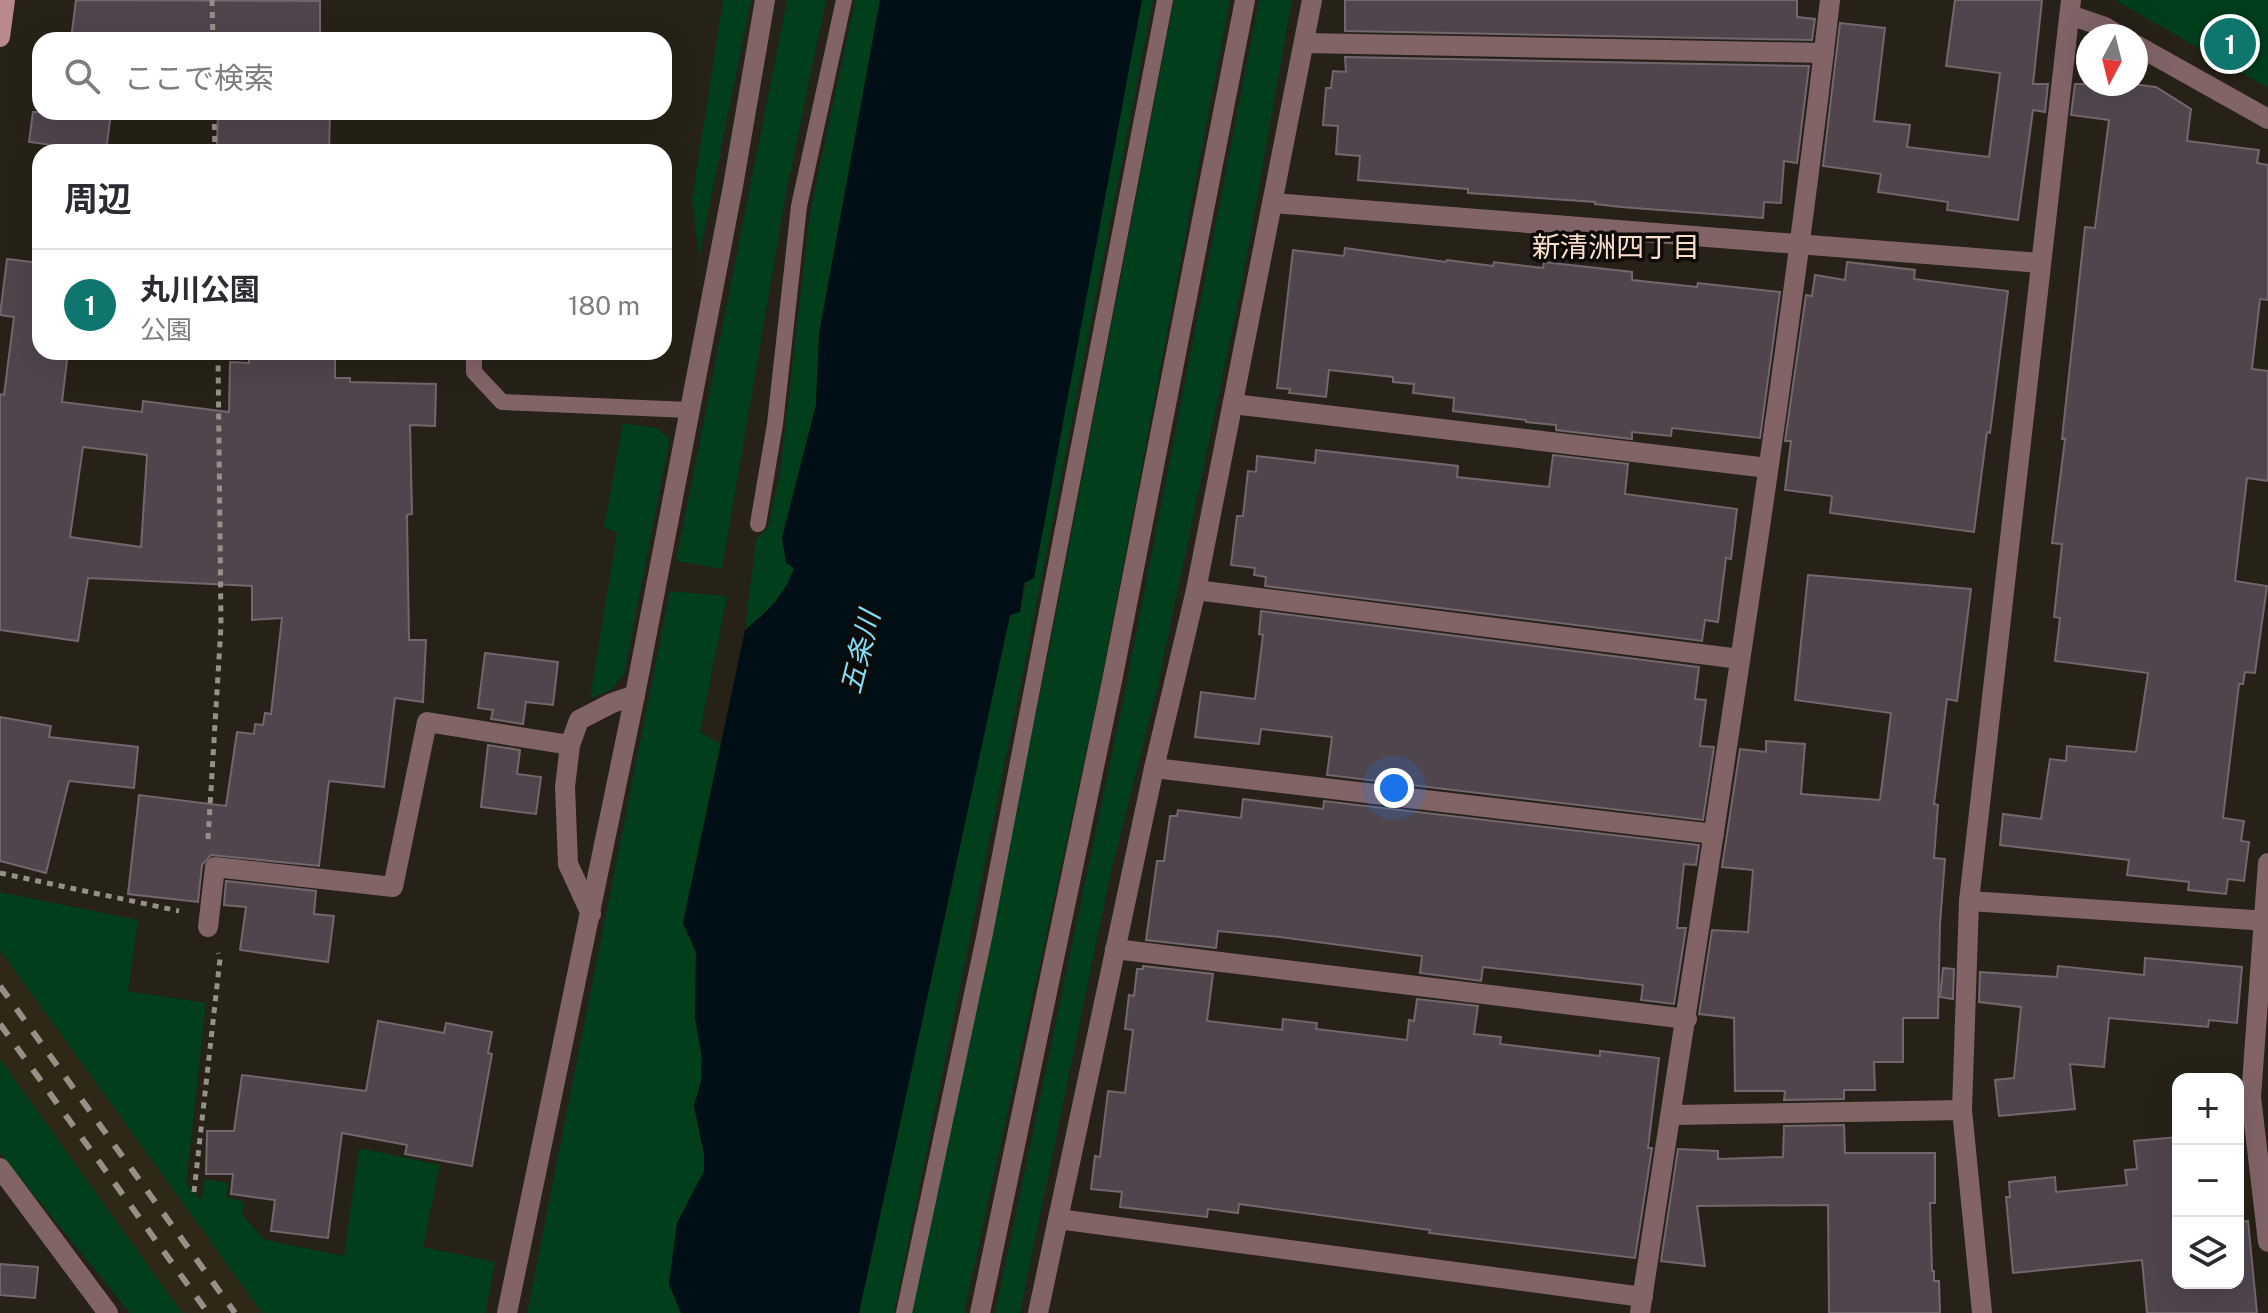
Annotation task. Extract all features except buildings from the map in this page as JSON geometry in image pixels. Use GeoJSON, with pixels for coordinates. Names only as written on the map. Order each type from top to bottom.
{"type":"FeatureCollection","features":[{"type":"Feature","properties":{"kind":"main road"},"geometry":{"type":"LineString","coordinates":[[0,34],[5,0]]}},
{"type":"Feature","properties":{"kind":"street"},"geometry":{"type":"LineString","coordinates":[[507,1313],[635,695],[733,186],[765,0]]}},
{"type":"Feature","properties":{"kind":"street"},"geometry":{"type":"LineString","coordinates":[[980,1313],[1117,661],[1245,0]]}},
{"type":"Feature","properties":{"kind":"street"},"geometry":{"type":"LineString","coordinates":[[1038,1313],[1154,768],[1196,590],[1312,0]]}},
{"type":"Feature","properties":{"kind":"street"},"geometry":{"type":"LineString","coordinates":[[1058,1219],[1641,1305],[1687,1019],[1802,245],[1830,0]]}},
{"type":"Feature","properties":{"kind":"street"},"geometry":{"type":"LineString","coordinates":[[1982,1313],[1962,1110],[1969,901],[2070,8],[2099,24]]}},
{"type":"Feature","properties":{"kind":"street"},"geometry":{"type":"LineString","coordinates":[[1304,43],[1824,53]]}},
{"type":"Feature","properties":{"kind":"street"},"geometry":{"type":"LineString","coordinates":[[2148,52],[2268,119]]}},
{"type":"Feature","properties":{"kind":"street"},"geometry":{"type":"LineString","coordinates":[[1273,203],[2040,263]]}},
{"type":"Feature","properties":{"kind":"street"},"geometry":{"type":"LineString","coordinates":[[1233,404],[1768,468]]}},
{"type":"Feature","properties":{"kind":"street"},"geometry":{"type":"LineString","coordinates":[[1196,590],[1740,659]]}},
{"type":"Feature","properties":{"kind":"street"},"geometry":{"type":"LineString","coordinates":[[591,914],[568,864],[565,787],[570,745],[579,720],[635,695]]}},
{"type":"Feature","properties":{"kind":"street"},"geometry":{"type":"LineString","coordinates":[[208,927],[215,867],[393,887],[427,722],[570,745]]}},
{"type":"Feature","properties":{"kind":"street"},"geometry":{"type":"LineString","coordinates":[[1154,768],[1714,834]]}},
{"type":"Feature","properties":{"kind":"street"},"geometry":{"type":"LineString","coordinates":[[2268,863],[2251,1097],[2268,1242]]}},
{"type":"Feature","properties":{"kind":"street"},"geometry":{"type":"LineString","coordinates":[[1969,901],[2265,920]]}},
{"type":"Feature","properties":{"kind":"street"},"geometry":{"type":"LineString","coordinates":[[1115,949],[1687,1019]]}},
{"type":"Feature","properties":{"kind":"street"},"geometry":{"type":"LineString","coordinates":[[1672,1115],[1962,1110]]}},
{"type":"Feature","properties":{"kind":"street"},"geometry":{"type":"LineString","coordinates":[[0,1168],[108,1313]]}},
{"type":"Feature","properties":{"kind":"lane"},"geometry":{"type":"LineString","coordinates":[[758,524],[775,424],[799,206],[844,0]]}},
{"type":"Feature","properties":{"kind":"lane"},"geometry":{"type":"LineString","coordinates":[[904,1313],[985,933],[1165,0]]}},
{"type":"Feature","properties":{"kind":"lane"},"geometry":{"type":"LineString","coordinates":[[474,360],[474,372],[502,402],[689,410]]}},
{"type":"Feature","properties":{"kind":"path"},"geometry":{"type":"LineString","coordinates":[[212,0],[213,32]]}},
{"type":"Feature","properties":{"kind":"path"},"geometry":{"type":"LineString","coordinates":[[214,120],[215,144]]}},
{"type":"Feature","properties":{"kind":"path"},"geometry":{"type":"LineString","coordinates":[[215,867],[208,849],[221,626],[218,360]]}},
{"type":"Feature","properties":{"kind":"path"},"geometry":{"type":"LineString","coordinates":[[0,873],[196,915],[208,927],[220,959],[194,1192]]}},
{"type":"Feature","properties":{"kind":"shaded area"},"geometry":{"type":"Polygon","coordinates":[[[0,950],[262,1313],[182,1313],[0,1059],[0,950]]]}},
{"type":"Feature","properties":{"kind":"green space"},"geometry":{"type":"Polygon","coordinates":[[[723,0],[751,0],[699,257],[692,200],[723,0]]]}},
{"type":"Feature","properties":{"kind":"green space"},"geometry":{"type":"Polygon","coordinates":[[[787,0],[826,0],[785,199],[722,569],[676,561],[787,0]]]}},
{"type":"Feature","properties":{"kind":"green space"},"geometry":{"type":"Polygon","coordinates":[[[855,0],[880,0],[819,334],[816,405],[782,538],[794,568],[788,584],[769,610],[745,630],[756,539],[768,527],[780,473],[810,213],[855,0]]]}},
{"type":"Feature","properties":{"kind":"green space"},"geometry":{"type":"Polygon","coordinates":[[[1142,0],[1153,0],[1028,649],[894,1313],[859,1313],[1010,615],[1020,612],[1142,0]]]}},
{"type":"Feature","properties":{"kind":"green space"},"geometry":{"type":"Polygon","coordinates":[[[1174,0],[1230,0],[1100,687],[964,1313],[912,1313],[1049,650],[1174,0]]]}},
{"type":"Feature","properties":{"kind":"green space"},"geometry":{"type":"Polygon","coordinates":[[[1259,0],[1292,0],[1241,289],[1156,694],[1110,876],[1020,1313],[995,1313],[1124,696],[1259,0]]]}},
{"type":"Feature","properties":{"kind":"green space"},"geometry":{"type":"Polygon","coordinates":[[[2115,0],[2268,0],[2268,88],[2115,0]]]}},
{"type":"Feature","properties":{"kind":"green space"},"geometry":{"type":"Polygon","coordinates":[[[623,423],[656,428],[670,438],[624,674],[612,689],[590,699],[617,532],[604,528],[623,423]]]}},
{"type":"Feature","properties":{"kind":"green space"},"geometry":{"type":"Polygon","coordinates":[[[670,591],[727,596],[700,732],[721,744],[683,923],[696,952],[695,1018],[702,1058],[701,1081],[694,1106],[704,1154],[704,1171],[677,1223],[669,1284],[681,1313],[527,1313],[670,591]]]}},
{"type":"Feature","properties":{"kind":"green space"},"geometry":{"type":"Polygon","coordinates":[[[0,892],[138,920],[128,991],[206,1003],[186,1184],[201,1200],[205,1179],[228,1183],[226,1197],[244,1202],[242,1215],[265,1240],[344,1256],[359,1148],[440,1165],[423,1247],[495,1262],[485,1313],[262,1313],[0,950],[0,892]]]}},
{"type":"Feature","properties":{"kind":"green space"},"geometry":{"type":"Polygon","coordinates":[[[0,1059],[182,1313],[130,1313],[0,1153],[0,1059]]]}},
{"type":"Feature","properties":{"kind":"water","name":"五条川"},"geometry":{"type":"Polygon","coordinates":[[[880,0],[1142,0],[1034,578],[1024,583],[1020,612],[1010,615],[859,1313],[681,1313],[669,1284],[677,1223],[704,1171],[704,1154],[694,1106],[701,1081],[702,1058],[695,1018],[696,952],[683,923],[745,630],[761,617],[786,587],[794,568],[786,563],[782,538],[816,405],[819,334],[880,0]]]}},
{"type":"Feature","properties":{"kind":"railway"},"geometry":{"type":"LineString","coordinates":[[0,986],[235,1313]]}},
{"type":"Feature","properties":{"kind":"railway"},"geometry":{"type":"LineString","coordinates":[[0,1024],[208,1313]]}},
{"type":"Feature","properties":{"kind":"place","name":"丸川公園"},"geometry":{"type":"Point","coordinates":[2230,44]}},
{"type":"Feature","properties":{"kind":"district","name":"新清洲四丁目"},"geometry":{"type":"Point","coordinates":[1616,247]}}]}
